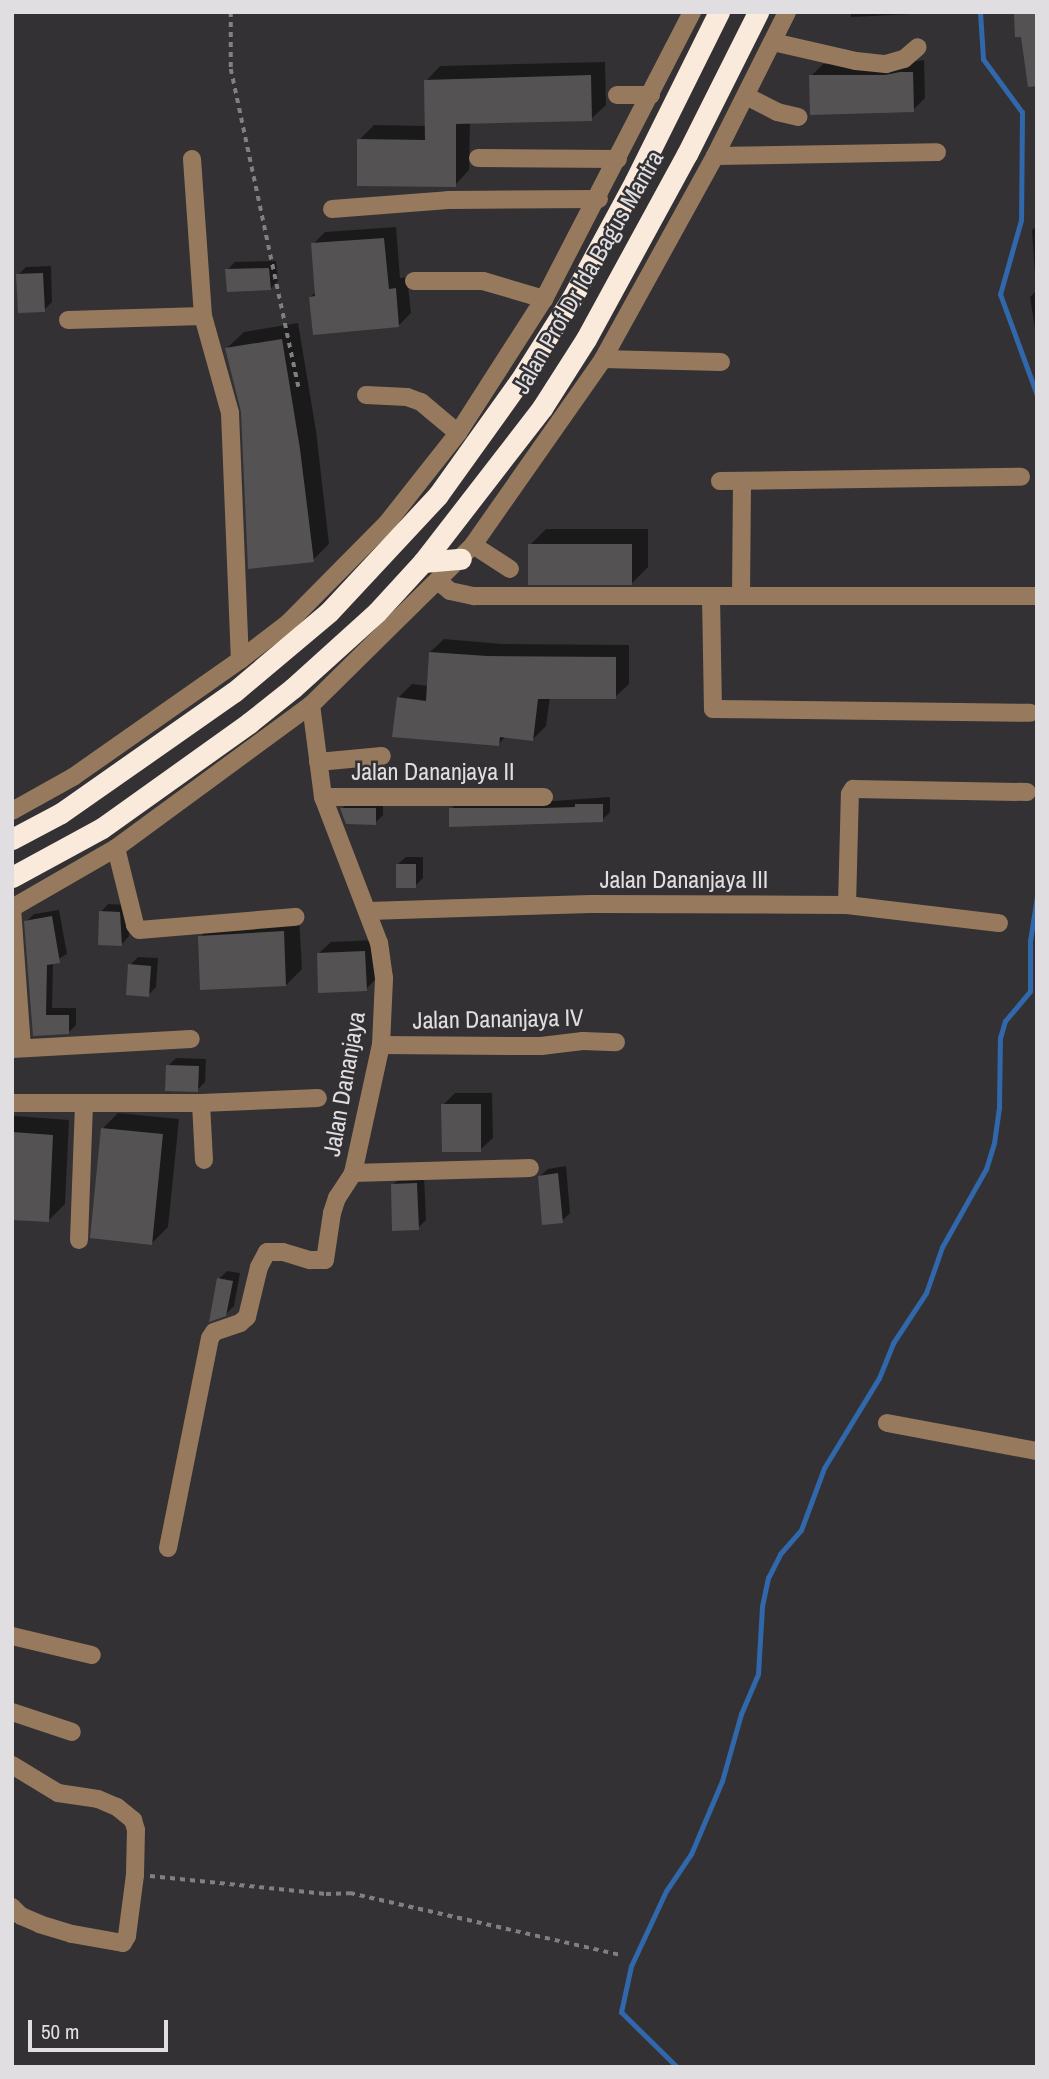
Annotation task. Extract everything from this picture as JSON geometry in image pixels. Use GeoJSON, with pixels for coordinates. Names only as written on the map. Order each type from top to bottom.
{"type":"FeatureCollection","features":[{"type":"Feature","properties":{"kind":"highway","name":"Jalan Prof Dr Ida Bagus Mantra"},"geometry":{"type":"LineString","coordinates":[[12,839],[61,813],[234,692],[329,612],[395,529],[438,495],[519,382],[572,298],[635,181],[719,12]]}},
{"type":"Feature","properties":{"kind":"highway","name":"Jalan Prof Dr Ida Bagus Mantra"},"geometry":{"type":"LineString","coordinates":[[12,877],[102,828],[248,723],[293,688],[377,612],[423,562],[542,408],[586,339],[664,197],[758,12]]}},
{"type":"Feature","properties":{"kind":"highway"},"geometry":{"type":"LineString","coordinates":[[635,181],[664,197]]}},
{"type":"Feature","properties":{"kind":"highway"},"geometry":{"type":"LineString","coordinates":[[423,562],[467,552]]}},
{"type":"Feature","properties":{"kind":"street"},"geometry":{"type":"LineString","coordinates":[[12,811],[73,777],[240,660],[288,623],[395,529],[544,299],[599,199],[692,12]]}},
{"type":"Feature","properties":{"kind":"street"},"geometry":{"type":"LineString","coordinates":[[191,1039],[17,1049],[12,908],[116,848],[311,705],[467,552],[603,359],[715,156],[787,12]]}},
{"type":"Feature","properties":{"kind":"street"},"geometry":{"type":"LineString","coordinates":[[773,42],[856,61],[886,64],[904,59],[918,47]]}},
{"type":"Feature","properties":{"kind":"street"},"geometry":{"type":"LineString","coordinates":[[617,95],[651,95]]}},
{"type":"Feature","properties":{"kind":"street"},"geometry":{"type":"LineString","coordinates":[[746,96],[777,112],[798,117]]}},
{"type":"Feature","properties":{"kind":"street"},"geometry":{"type":"LineString","coordinates":[[715,156],[937,152]]}},
{"type":"Feature","properties":{"kind":"street"},"geometry":{"type":"LineString","coordinates":[[478,158],[618,159]]}},
{"type":"Feature","properties":{"kind":"street"},"geometry":{"type":"LineString","coordinates":[[192,159],[203,316],[230,413],[240,660]]}},
{"type":"Feature","properties":{"kind":"street"},"geometry":{"type":"LineString","coordinates":[[332,209],[448,200],[599,199]]}},
{"type":"Feature","properties":{"kind":"street"},"geometry":{"type":"LineString","coordinates":[[414,281],[483,281],[544,299]]}},
{"type":"Feature","properties":{"kind":"street"},"geometry":{"type":"LineString","coordinates":[[68,320],[203,316]]}},
{"type":"Feature","properties":{"kind":"street"},"geometry":{"type":"LineString","coordinates":[[603,359],[721,362]]}},
{"type":"Feature","properties":{"kind":"street"},"geometry":{"type":"LineString","coordinates":[[366,395],[407,397],[421,402],[435,410],[458,433]]}},
{"type":"Feature","properties":{"kind":"street"},"geometry":{"type":"LineString","coordinates":[[720,481],[1021,477]]}},
{"type":"Feature","properties":{"kind":"street"},"geometry":{"type":"LineString","coordinates":[[741,596],[742,481]]}},
{"type":"Feature","properties":{"kind":"street"},"geometry":{"type":"LineString","coordinates":[[467,552],[510,569]]}},
{"type":"Feature","properties":{"kind":"street"},"geometry":{"type":"LineString","coordinates":[[439,582],[450,591],[474,596],[1037,596]]}},
{"type":"Feature","properties":{"kind":"street"},"geometry":{"type":"LineString","coordinates":[[711,596],[713,709],[1030,713]]}},
{"type":"Feature","properties":{"kind":"street","name":"Jalan Dananjaya"},"geometry":{"type":"LineString","coordinates":[[168,1548],[210,1338],[214,1332],[240,1323],[247,1317],[259,1267],[267,1252],[283,1252],[310,1260],[325,1260],[332,1213],[337,1198],[353,1172],[381,1045],[384,978],[379,943],[369,911],[342,854],[323,797],[311,705]]}},
{"type":"Feature","properties":{"kind":"street"},"geometry":{"type":"LineString","coordinates":[[317,762],[382,756]]}},
{"type":"Feature","properties":{"kind":"street"},"geometry":{"type":"LineString","coordinates":[[847,905],[850,794],[853,789],[1027,792]]}},
{"type":"Feature","properties":{"kind":"street","name":"Jalan Dananjaya II"},"geometry":{"type":"LineString","coordinates":[[323,797],[544,797]]}},
{"type":"Feature","properties":{"kind":"street"},"geometry":{"type":"LineString","coordinates":[[116,848],[135,925],[139,930],[295,917]]}},
{"type":"Feature","properties":{"kind":"street","name":"Jalan Dananjaya III"},"geometry":{"type":"LineString","coordinates":[[369,911],[591,904],[847,905],[999,923]]}},
{"type":"Feature","properties":{"kind":"street","name":"Jalan Dananjaya IV"},"geometry":{"type":"LineString","coordinates":[[381,1045],[541,1046],[583,1041],[616,1041]]}},
{"type":"Feature","properties":{"kind":"street"},"geometry":{"type":"LineString","coordinates":[[12,1103],[201,1103],[318,1098]]}},
{"type":"Feature","properties":{"kind":"street"},"geometry":{"type":"LineString","coordinates":[[201,1103],[204,1160]]}},
{"type":"Feature","properties":{"kind":"street"},"geometry":{"type":"LineString","coordinates":[[79,1240],[84,1104]]}},
{"type":"Feature","properties":{"kind":"street"},"geometry":{"type":"LineString","coordinates":[[353,1172],[530,1168]]}},
{"type":"Feature","properties":{"kind":"street"},"geometry":{"type":"LineString","coordinates":[[887,1423],[1037,1451]]}},
{"type":"Feature","properties":{"kind":"street"},"geometry":{"type":"LineString","coordinates":[[12,1636],[92,1655]]}},
{"type":"Feature","properties":{"kind":"street"},"geometry":{"type":"LineString","coordinates":[[12,1712],[72,1732]]}},
{"type":"Feature","properties":{"kind":"street"},"geometry":{"type":"LineString","coordinates":[[12,1765],[58,1793],[98,1799],[117,1807],[133,1820],[136,1830],[135,1875],[124,1943],[72,1934],[40,1924],[21,1916],[12,1906]]}},
{"type":"Feature","properties":{"kind":"path"},"geometry":{"type":"LineString","coordinates":[[230,12],[231,69],[299,389]]}},
{"type":"Feature","properties":{"kind":"path"},"geometry":{"type":"LineString","coordinates":[[135,1875],[326,1894],[350,1893],[620,1955]]}},
{"type":"Feature","properties":{"kind":"building"},"geometry":{"type":"Polygon","coordinates":[[[1037,13],[1037,86],[1028,87],[1021,37],[1015,37],[1014,14],[1037,13]]]}},
{"type":"Feature","properties":{"kind":"building"},"geometry":{"type":"Polygon","coordinates":[[[913,72],[914,112],[810,115],[809,75],[885,75],[913,72]]]}},
{"type":"Feature","properties":{"kind":"building"},"geometry":{"type":"Polygon","coordinates":[[[591,75],[592,121],[456,124],[456,187],[357,186],[357,139],[425,140],[424,80],[591,75]]]}},
{"type":"Feature","properties":{"kind":"building"},"geometry":{"type":"Polygon","coordinates":[[[384,238],[389,289],[396,288],[399,327],[313,335],[309,297],[315,296],[311,243],[384,238]]]}},
{"type":"Feature","properties":{"kind":"building"},"geometry":{"type":"Polygon","coordinates":[[[269,268],[271,290],[227,292],[225,269],[269,268]]]}},
{"type":"Feature","properties":{"kind":"building"},"geometry":{"type":"Polygon","coordinates":[[[43,273],[45,312],[18,313],[16,274],[43,273]]]}},
{"type":"Feature","properties":{"kind":"building"},"geometry":{"type":"Polygon","coordinates":[[[282,339],[300,449],[314,562],[248,569],[241,412],[225,348],[282,339]]]}},
{"type":"Feature","properties":{"kind":"building"},"geometry":{"type":"Polygon","coordinates":[[[528,544],[632,544],[632,585],[528,585],[528,544]]]}},
{"type":"Feature","properties":{"kind":"building"},"geometry":{"type":"Polygon","coordinates":[[[429,652],[487,656],[616,657],[616,699],[538,699],[533,741],[500,737],[499,746],[392,737],[397,697],[426,701],[429,652]]]}},
{"type":"Feature","properties":{"kind":"building"},"geometry":{"type":"Polygon","coordinates":[[[575,804],[603,804],[603,822],[449,827],[449,808],[544,808],[575,807],[575,804]]]}},
{"type":"Feature","properties":{"kind":"building"},"geometry":{"type":"Polygon","coordinates":[[[340,808],[376,808],[376,825],[346,824],[340,808]]]}},
{"type":"Feature","properties":{"kind":"building"},"geometry":{"type":"Polygon","coordinates":[[[396,864],[416,864],[416,888],[396,888],[396,864]]]}},
{"type":"Feature","properties":{"kind":"building"},"geometry":{"type":"Polygon","coordinates":[[[99,911],[120,912],[122,946],[98,945],[99,911]]]}},
{"type":"Feature","properties":{"kind":"building"},"geometry":{"type":"Polygon","coordinates":[[[52,916],[60,963],[47,965],[46,1015],[69,1015],[69,1034],[33,1036],[24,921],[52,916]]]}},
{"type":"Feature","properties":{"kind":"building"},"geometry":{"type":"Polygon","coordinates":[[[284,931],[286,986],[200,990],[198,936],[284,931]]]}},
{"type":"Feature","properties":{"kind":"building"},"geometry":{"type":"Polygon","coordinates":[[[365,951],[367,991],[318,993],[317,953],[365,951]]]}},
{"type":"Feature","properties":{"kind":"building"},"geometry":{"type":"Polygon","coordinates":[[[128,964],[151,966],[149,997],[126,995],[128,964]]]}},
{"type":"Feature","properties":{"kind":"building"},"geometry":{"type":"Polygon","coordinates":[[[166,1065],[199,1066],[198,1092],[165,1091],[166,1065]]]}},
{"type":"Feature","properties":{"kind":"building"},"geometry":{"type":"Polygon","coordinates":[[[441,1104],[481,1104],[481,1152],[442,1152],[441,1104]]]}},
{"type":"Feature","properties":{"kind":"building"},"geometry":{"type":"Polygon","coordinates":[[[101,1128],[163,1134],[152,1245],[90,1238],[101,1128]]]}},
{"type":"Feature","properties":{"kind":"building"},"geometry":{"type":"Polygon","coordinates":[[[12,1132],[53,1135],[49,1222],[12,1220],[12,1132]]]}},
{"type":"Feature","properties":{"kind":"building"},"geometry":{"type":"Polygon","coordinates":[[[558,1173],[563,1223],[542,1225],[538,1176],[558,1173]]]}},
{"type":"Feature","properties":{"kind":"building"},"geometry":{"type":"Polygon","coordinates":[[[417,1183],[419,1230],[392,1231],[391,1184],[417,1183]]]}},
{"type":"Feature","properties":{"kind":"building"},"geometry":{"type":"Polygon","coordinates":[[[217,1278],[233,1281],[226,1316],[209,1322],[217,1278]]]}},
{"type":"Feature","properties":{"kind":"waterway"},"geometry":{"type":"LineString","coordinates":[[980,12],[983,59],[1022,112],[1021,220],[1000,294],[1037,395]]}},
{"type":"Feature","properties":{"kind":"waterway"},"geometry":{"type":"LineString","coordinates":[[677,2067],[621,2012],[631,1966],[666,1891],[691,1854],[722,1781],[741,1714],[758,1674],[762,1606],[768,1578],[780,1554],[801,1530],[824,1468],[879,1378],[893,1343],[926,1293],[942,1247],[986,1169],[994,1143],[999,1106],[1000,1038],[1005,1021],[1030,991],[1030,941],[1037,896]]}}]}
